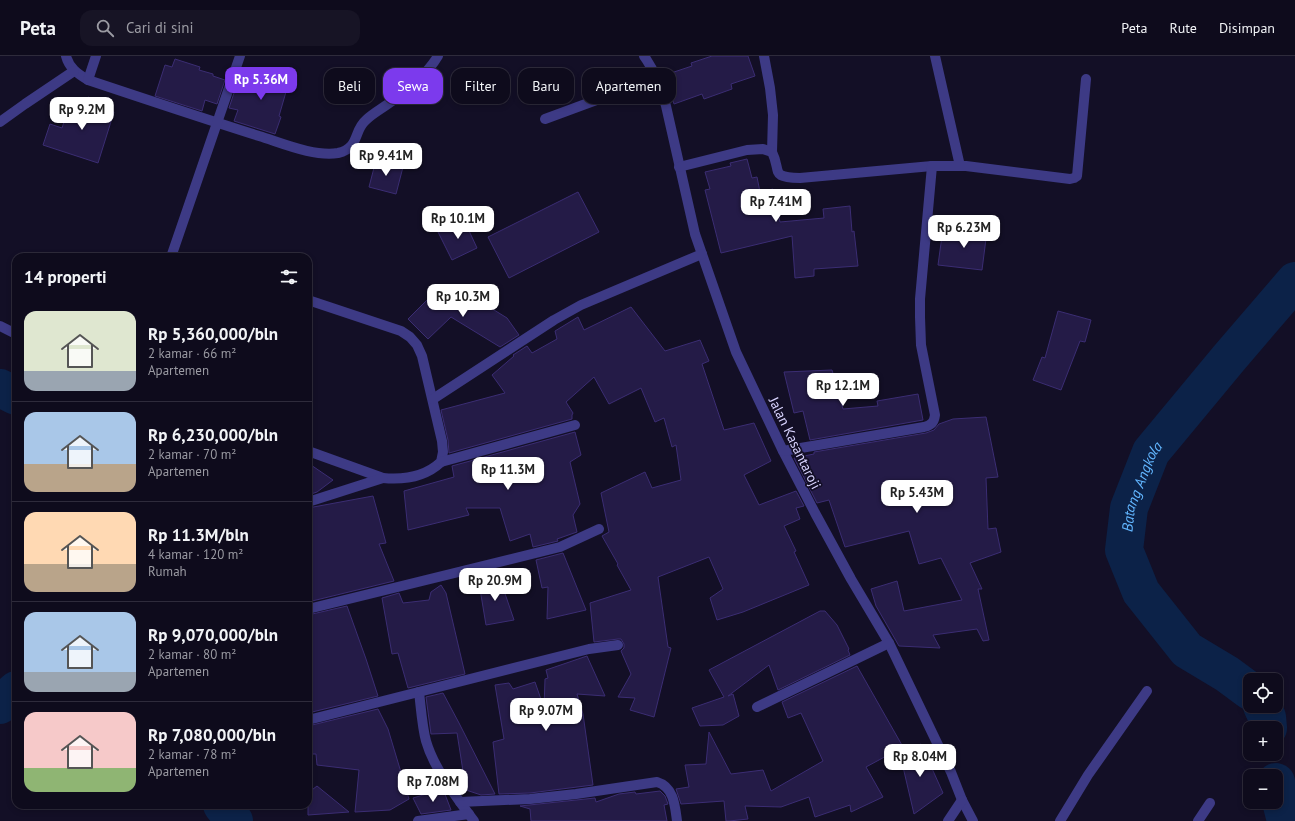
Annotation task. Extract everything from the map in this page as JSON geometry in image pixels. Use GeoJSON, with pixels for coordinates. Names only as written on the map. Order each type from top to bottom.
{"type":"FeatureCollection","features":[{"type":"Feature","properties":{"kind":"street"},"geometry":{"type":"LineString","coordinates":[[66,56],[74,71],[88,80],[218,123],[323,154],[340,152],[353,145],[365,121],[420,79],[438,56]]}},
{"type":"Feature","properties":{"kind":"street"},"geometry":{"type":"LineString","coordinates":[[88,80],[96,56]]}},
{"type":"Feature","properties":{"kind":"street"},"geometry":{"type":"LineString","coordinates":[[175,253],[240,56]]}},
{"type":"Feature","properties":{"kind":"street","name":"Jalan Kasantaroji"},"geometry":{"type":"LineString","coordinates":[[644,56],[651,68]]}},
{"type":"Feature","properties":{"kind":"street"},"geometry":{"type":"LineString","coordinates":[[764,56],[773,115],[772,152],[777,171],[784,177],[791,178],[932,166],[960,166],[1070,180],[1077,176],[1086,79]]}},
{"type":"Feature","properties":{"kind":"street"},"geometry":{"type":"LineString","coordinates":[[936,56],[960,166]]}},
{"type":"Feature","properties":{"kind":"street"},"geometry":{"type":"LineString","coordinates":[[0,122],[74,71]]}},
{"type":"Feature","properties":{"kind":"street"},"geometry":{"type":"LineString","coordinates":[[546,119],[586,104]]}},
{"type":"Feature","properties":{"kind":"street","name":"Jalan Kasantaroji"},"geometry":{"type":"LineString","coordinates":[[665,104],[695,234],[736,352],[783,451],[847,572],[889,643],[973,821]]}},
{"type":"Feature","properties":{"kind":"street"},"geometry":{"type":"LineString","coordinates":[[679,167],[747,150],[763,149],[772,152]]}},
{"type":"Feature","properties":{"kind":"street"},"geometry":{"type":"LineString","coordinates":[[783,451],[924,427],[931,425],[933,422],[935,414],[921,345],[920,299],[932,166]]}},
{"type":"Feature","properties":{"kind":"street"},"geometry":{"type":"LineString","coordinates":[[433,399],[554,320],[581,305],[702,254]]}},
{"type":"Feature","properties":{"kind":"street"},"geometry":{"type":"LineString","coordinates":[[312,301],[401,331],[410,337],[417,345],[422,356],[442,440],[443,452],[441,462]]}},
{"type":"Feature","properties":{"kind":"street"},"geometry":{"type":"LineString","coordinates":[[0,326],[12,332]]}},
{"type":"Feature","properties":{"kind":"street"},"geometry":{"type":"LineString","coordinates":[[312,501],[383,478],[407,478],[426,473],[441,462],[575,425]]}},
{"type":"Feature","properties":{"kind":"street"},"geometry":{"type":"LineString","coordinates":[[312,452],[383,478]]}},
{"type":"Feature","properties":{"kind":"street"},"geometry":{"type":"LineString","coordinates":[[312,608],[560,546],[599,529]]}},
{"type":"Feature","properties":{"kind":"street"},"geometry":{"type":"LineString","coordinates":[[757,707],[889,643]]}},
{"type":"Feature","properties":{"kind":"street"},"geometry":{"type":"LineString","coordinates":[[312,719],[589,649],[618,645]]}},
{"type":"Feature","properties":{"kind":"street"},"geometry":{"type":"LineString","coordinates":[[1060,821],[1088,775],[1147,691]]}},
{"type":"Feature","properties":{"kind":"street"},"geometry":{"type":"LineString","coordinates":[[419,692],[426,741],[442,774],[472,818]]}},
{"type":"Feature","properties":{"kind":"street"},"geometry":{"type":"LineString","coordinates":[[460,802],[530,799],[569,795],[657,782],[662,783],[670,790],[677,821]]}},
{"type":"Feature","properties":{"kind":"street"},"geometry":{"type":"LineString","coordinates":[[948,821],[962,800]]}},
{"type":"Feature","properties":{"kind":"street"},"geometry":{"type":"LineString","coordinates":[[1198,821],[1210,803]]}},
{"type":"Feature","properties":{"kind":"street"},"geometry":{"type":"LineString","coordinates":[[418,821],[472,818]]}},
{"type":"Feature","properties":{"kind":"building"},"geometry":{"type":"Polygon","coordinates":[[[712,56],[748,56],[755,76],[731,84],[732,89],[704,99],[702,94],[676,103],[676,71],[692,66],[691,63],[712,56]]]}},
{"type":"Feature","properties":{"kind":"building"},"geometry":{"type":"Polygon","coordinates":[[[175,59],[200,67],[199,70],[213,74],[213,76],[225,80],[217,104],[205,100],[202,111],[155,96],[165,65],[172,67],[175,59]]]}},
{"type":"Feature","properties":{"kind":"building"},"geometry":{"type":"Polygon","coordinates":[[[258,68],[290,78],[279,116],[281,117],[275,134],[234,121],[238,110],[229,108],[237,84],[244,86],[247,76],[254,78],[258,68]]]}},
{"type":"Feature","properties":{"kind":"building"},"geometry":{"type":"Polygon","coordinates":[[[88,97],[103,102],[101,108],[114,112],[98,163],[43,145],[50,124],[62,128],[68,110],[71,111],[76,99],[86,103],[88,97]]]}},
{"type":"Feature","properties":{"kind":"building"},"geometry":{"type":"Polygon","coordinates":[[[747,159],[752,178],[757,177],[760,192],[773,189],[780,222],[824,218],[823,209],[850,206],[852,232],[854,231],[858,266],[814,269],[814,276],[795,278],[792,236],[721,253],[705,190],[710,189],[705,172],[731,166],[730,163],[747,159]]]}},
{"type":"Feature","properties":{"kind":"building"},"geometry":{"type":"Polygon","coordinates":[[[376,160],[403,167],[396,194],[369,187],[376,160]]]}},
{"type":"Feature","properties":{"kind":"building"},"geometry":{"type":"Polygon","coordinates":[[[578,192],[599,232],[509,278],[488,237],[578,192]]]}},
{"type":"Feature","properties":{"kind":"building"},"geometry":{"type":"Polygon","coordinates":[[[464,220],[477,248],[452,260],[438,232],[464,220]]]}},
{"type":"Feature","properties":{"kind":"building"},"geometry":{"type":"Polygon","coordinates":[[[957,228],[987,231],[982,270],[938,265],[942,236],[955,237],[957,228]]]}},
{"type":"Feature","properties":{"kind":"building"},"geometry":{"type":"Polygon","coordinates":[[[441,286],[465,311],[473,297],[507,318],[519,335],[500,347],[451,317],[428,339],[408,319],[441,286]]]}},
{"type":"Feature","properties":{"kind":"building"},"geometry":{"type":"Polygon","coordinates":[[[631,307],[665,351],[700,340],[709,361],[702,364],[724,430],[754,423],[771,461],[744,475],[759,505],[796,491],[804,506],[796,508],[800,519],[784,526],[796,551],[794,552],[809,585],[743,612],[717,620],[710,598],[723,589],[709,557],[658,577],[668,647],[671,648],[654,717],[630,710],[635,698],[618,697],[631,674],[621,651],[624,648],[624,644],[621,639],[594,642],[590,603],[631,590],[602,536],[609,532],[601,493],[645,472],[652,488],[681,480],[676,445],[672,447],[664,418],[655,422],[641,388],[609,404],[594,377],[566,402],[573,413],[572,419],[449,453],[448,440],[441,410],[505,393],[492,375],[514,356],[513,355],[527,346],[532,353],[557,339],[555,331],[578,317],[584,330],[631,307]]]}},
{"type":"Feature","properties":{"kind":"building"},"geometry":{"type":"Polygon","coordinates":[[[1058,311],[1091,320],[1085,342],[1080,341],[1061,390],[1033,380],[1042,357],[1045,358],[1058,311]]]}},
{"type":"Feature","properties":{"kind":"building"},"geometry":{"type":"Polygon","coordinates":[[[832,370],[843,409],[878,406],[877,401],[918,394],[923,420],[810,440],[803,411],[794,413],[784,372],[832,370]]]}},
{"type":"Feature","properties":{"kind":"building"},"geometry":{"type":"Polygon","coordinates":[[[986,417],[998,477],[986,478],[988,529],[996,528],[1001,552],[970,563],[982,589],[978,589],[989,640],[983,641],[977,629],[933,635],[940,648],[899,646],[876,606],[871,589],[897,581],[904,611],[962,600],[941,558],[919,564],[909,531],[845,547],[829,500],[817,503],[794,458],[814,454],[814,452],[926,433],[934,430],[939,424],[953,419],[986,417]]]}},
{"type":"Feature","properties":{"kind":"building"},"geometry":{"type":"Polygon","coordinates":[[[575,432],[581,455],[570,462],[580,504],[573,515],[577,532],[557,539],[558,541],[533,547],[530,534],[510,541],[500,508],[466,508],[469,515],[408,530],[404,491],[454,477],[452,466],[575,432]]]}},
{"type":"Feature","properties":{"kind":"building"},"geometry":{"type":"Polygon","coordinates":[[[312,466],[333,480],[317,492],[312,494],[312,466]]]}},
{"type":"Feature","properties":{"kind":"building"},"geometry":{"type":"Polygon","coordinates":[[[373,496],[386,543],[379,544],[394,581],[312,601],[312,507],[373,496]]]}},
{"type":"Feature","properties":{"kind":"building"},"geometry":{"type":"Polygon","coordinates":[[[563,553],[586,610],[547,619],[548,587],[542,588],[536,560],[563,553]]]}},
{"type":"Feature","properties":{"kind":"building"},"geometry":{"type":"Polygon","coordinates":[[[499,576],[514,620],[486,625],[479,583],[499,576]]]}},
{"type":"Feature","properties":{"kind":"building"},"geometry":{"type":"Polygon","coordinates":[[[441,585],[446,593],[465,674],[408,688],[398,653],[392,654],[382,598],[399,593],[403,603],[429,600],[431,592],[441,585]]]}},
{"type":"Feature","properties":{"kind":"building"},"geometry":{"type":"Polygon","coordinates":[[[347,606],[378,696],[312,712],[312,614],[347,606]]]}},
{"type":"Feature","properties":{"kind":"building"},"geometry":{"type":"Polygon","coordinates":[[[820,611],[825,611],[837,625],[849,649],[850,655],[778,690],[769,665],[728,696],[733,694],[739,716],[723,725],[700,726],[692,708],[724,697],[709,670],[820,611]]]}},
{"type":"Feature","properties":{"kind":"building"},"geometry":{"type":"Polygon","coordinates":[[[587,656],[605,696],[577,694],[583,714],[593,785],[530,793],[499,794],[493,742],[504,739],[495,685],[509,683],[513,689],[535,682],[544,708],[545,679],[548,678],[546,670],[587,656]]]}},
{"type":"Feature","properties":{"kind":"building"},"geometry":{"type":"Polygon","coordinates":[[[857,666],[903,747],[866,767],[883,797],[851,812],[850,805],[815,817],[809,797],[781,807],[745,806],[748,819],[729,821],[726,821],[724,801],[681,804],[676,789],[689,787],[685,765],[706,764],[709,732],[731,774],[763,770],[771,791],[823,761],[801,713],[788,718],[782,702],[857,666]]]}},
{"type":"Feature","properties":{"kind":"building"},"geometry":{"type":"Polygon","coordinates":[[[443,693],[495,794],[481,795],[466,790],[457,733],[431,734],[426,697],[443,693]]]}},
{"type":"Feature","properties":{"kind":"building"},"geometry":{"type":"Polygon","coordinates":[[[378,709],[388,729],[409,799],[390,810],[355,812],[359,770],[317,765],[316,754],[312,754],[312,725],[378,709]]]}},
{"type":"Feature","properties":{"kind":"building"},"geometry":{"type":"Polygon","coordinates":[[[921,744],[943,793],[914,814],[900,754],[921,744]]]}},
{"type":"Feature","properties":{"kind":"building"},"geometry":{"type":"Polygon","coordinates":[[[317,786],[349,812],[308,815],[308,809],[312,809],[312,790],[317,786]]]}},
{"type":"Feature","properties":{"kind":"building"},"geometry":{"type":"Polygon","coordinates":[[[443,789],[451,810],[421,814],[413,798],[443,789]]]}},
{"type":"Feature","properties":{"kind":"building"},"geometry":{"type":"Polygon","coordinates":[[[660,791],[665,796],[668,804],[664,805],[667,821],[531,821],[530,809],[520,806],[595,798],[596,802],[619,794],[635,792],[636,794],[660,791]]]}},
{"type":"Feature","properties":{"kind":"waterway","name":"Batang Angkola"},"geometry":{"type":"LineString","coordinates":[[1243,686],[1227,674],[1187,650],[1141,592],[1124,550],[1129,508],[1151,452],[1295,281]]}},
{"type":"Feature","properties":{"kind":"waterway"},"geometry":{"type":"LineString","coordinates":[[0,388],[12,394]]}},
{"type":"Feature","properties":{"kind":"waterway","name":"Batang Angkola"},"geometry":{"type":"LineString","coordinates":[[0,705],[12,694]]}},
{"type":"Feature","properties":{"kind":"waterway","name":"Batang Angkola"},"geometry":{"type":"LineString","coordinates":[[1265,713],[1267,721]]}},
{"type":"Feature","properties":{"kind":"waterway","name":"Batang Angkola"},"geometry":{"type":"LineString","coordinates":[[225,809],[234,821]]}},
{"type":"Feature","properties":{"kind":"waterway","name":"Batang Angkola"},"geometry":{"type":"LineString","coordinates":[[1283,809],[1286,821]]}}]}
